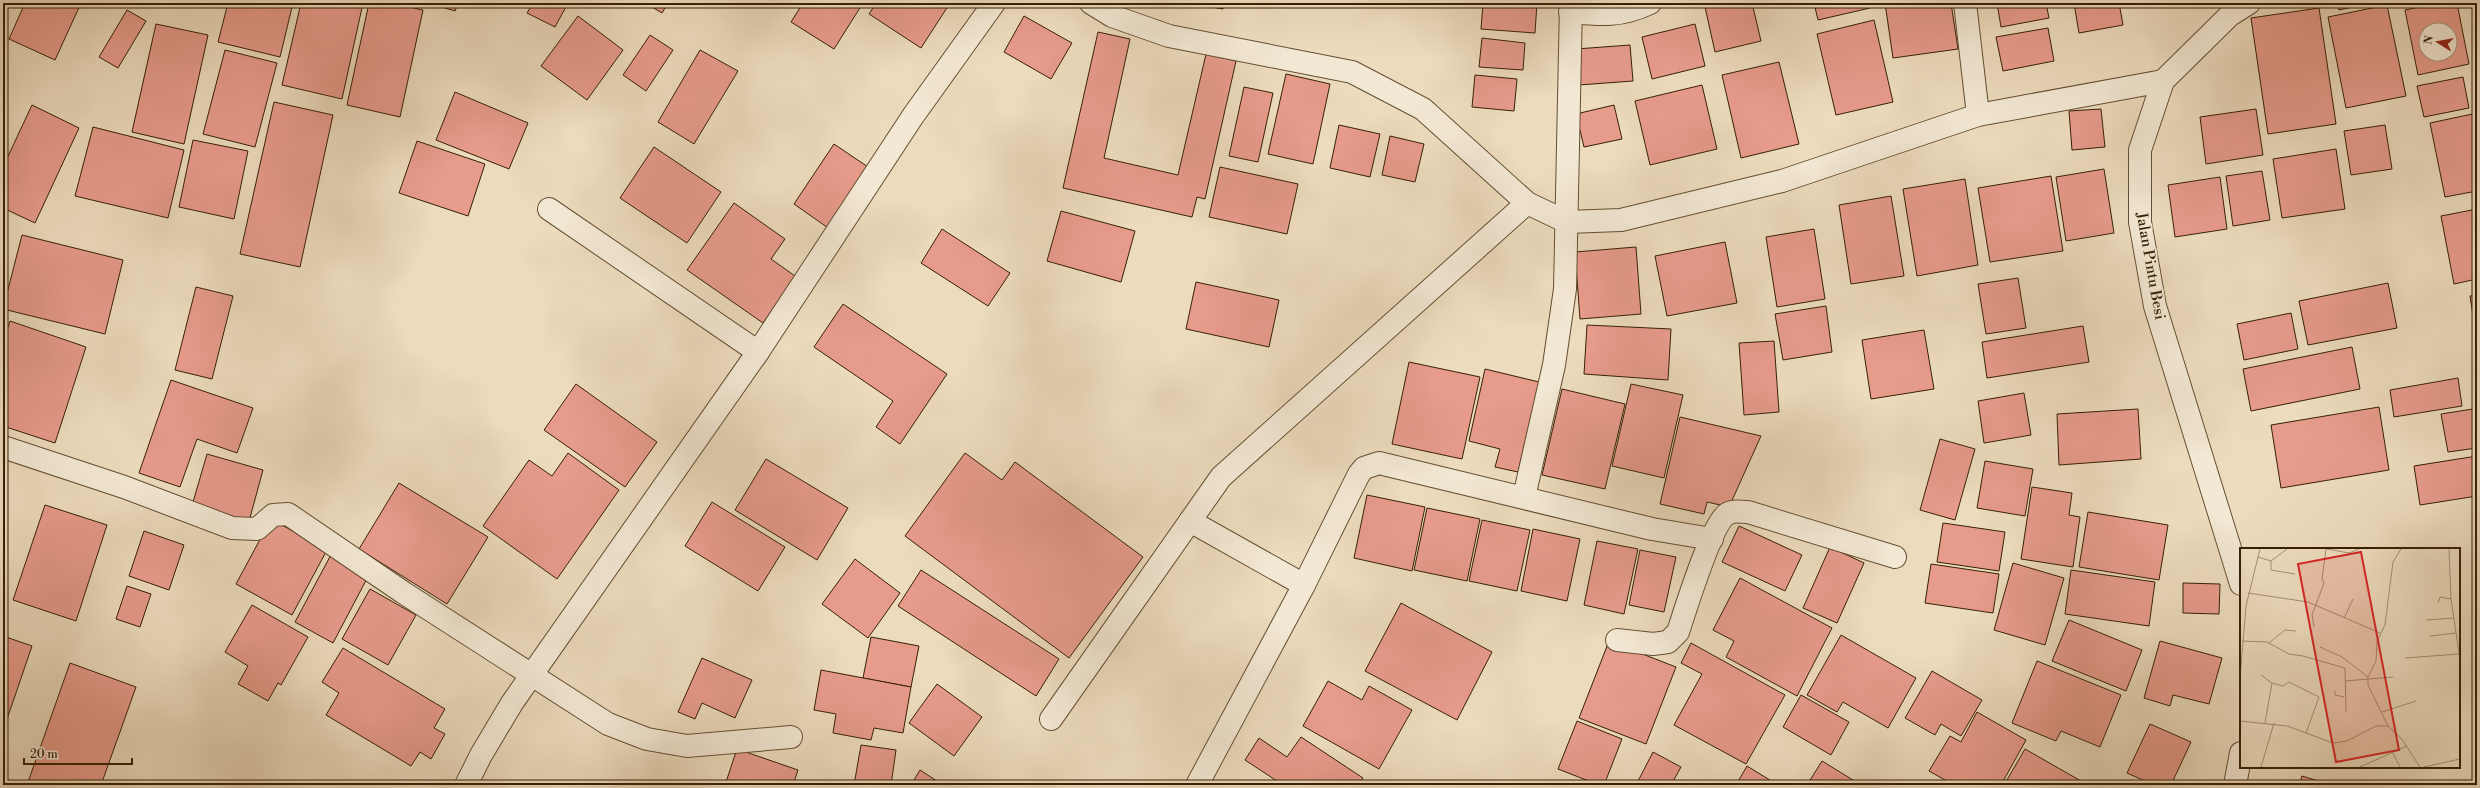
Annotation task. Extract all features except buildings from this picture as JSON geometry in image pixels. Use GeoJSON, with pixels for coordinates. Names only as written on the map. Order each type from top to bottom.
{"type":"FeatureCollection","features":[{"type":"Feature","properties":{"kind":"street"},"geometry":{"type":"LineString","coordinates":[[466,785],[481,755],[531,676],[758,352],[913,116],[994,3]]}},
{"type":"Feature","properties":{"kind":"street"},"geometry":{"type":"LineString","coordinates":[[1091,3],[1112,16],[1169,36],[1352,72],[1423,109],[1527,204],[1567,222],[1621,220],[1782,181],[1978,115],[2163,81]]}},
{"type":"Feature","properties":{"kind":"street"},"geometry":{"type":"LineString","coordinates":[[1524,497],[1554,365],[1565,289],[1571,8],[1612,15],[1634,11],[1650,3]]}},
{"type":"Feature","properties":{"kind":"street"},"geometry":{"type":"LineString","coordinates":[[1965,3],[1978,115]]}},
{"type":"Feature","properties":{"kind":"street","name":"Jalan Pintu Besi"},"geometry":{"type":"LineString","coordinates":[[2240,581],[2155,306],[2140,222],[2140,150],[2163,81],[2230,15],[2249,3]]}},
{"type":"Feature","properties":{"kind":"street"},"geometry":{"type":"LineString","coordinates":[[1051,719],[1221,477],[1527,204]]}},
{"type":"Feature","properties":{"kind":"street"},"geometry":{"type":"LineString","coordinates":[[549,209],[758,352]]}},
{"type":"Feature","properties":{"kind":"street"},"geometry":{"type":"LineString","coordinates":[[3,447],[124,487],[232,528],[257,529],[273,515],[288,514],[531,676],[608,724],[648,739],[687,746],[791,737]]}},
{"type":"Feature","properties":{"kind":"street"},"geometry":{"type":"LineString","coordinates":[[1198,785],[1304,585],[1359,474],[1370,464],[1379,463],[1652,528],[1712,539]]}},
{"type":"Feature","properties":{"kind":"street"},"geometry":{"type":"LineString","coordinates":[[1617,640],[1653,644],[1668,642],[1678,632],[1712,539],[1720,520],[1728,513],[1748,512],[1895,557]]}},
{"type":"Feature","properties":{"kind":"street"},"geometry":{"type":"LineString","coordinates":[[1190,522],[1304,585]]}},
{"type":"Feature","properties":{"kind":"street"},"geometry":{"type":"LineString","coordinates":[[2234,785],[2240,758]]}}]}
